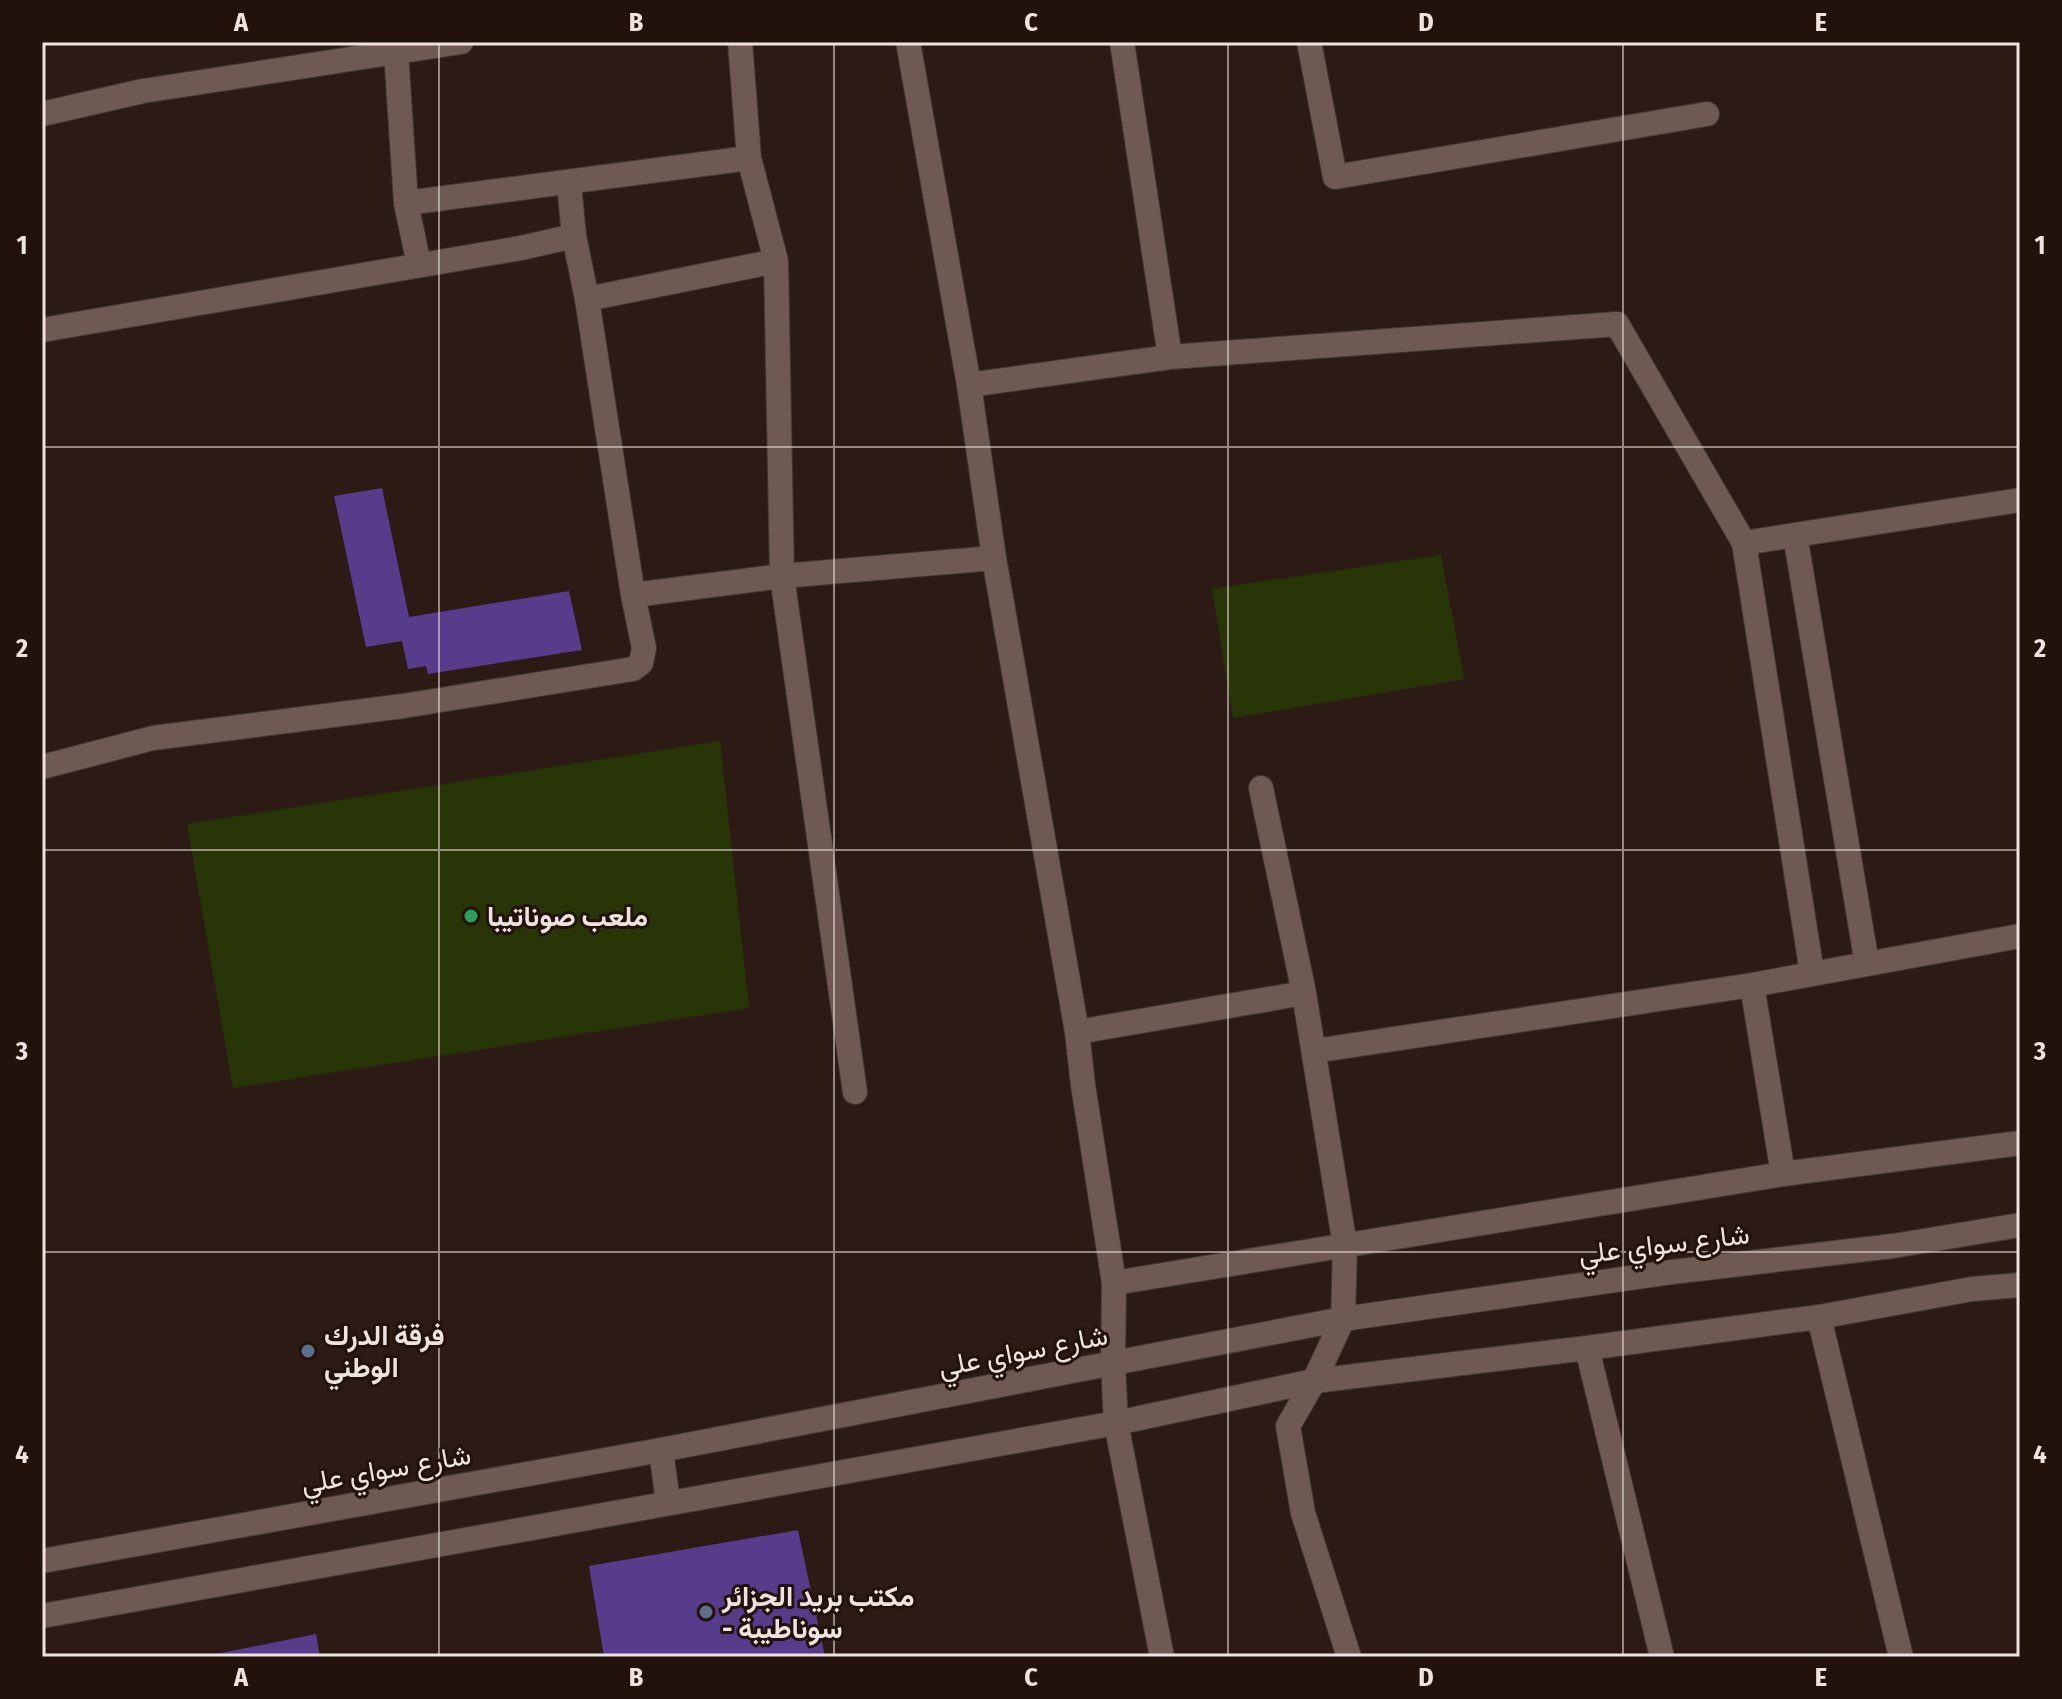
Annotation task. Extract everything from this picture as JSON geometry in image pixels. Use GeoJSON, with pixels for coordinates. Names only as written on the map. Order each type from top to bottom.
{"type":"FeatureCollection","features":[{"type":"Feature","properties":{"kind":"street"},"geometry":{"type":"LineString","coordinates":[[42,114],[143,91],[461,42]]}},
{"type":"Feature","properties":{"kind":"street"},"geometry":{"type":"LineString","coordinates":[[740,42],[749,158],[776,261],[782,576],[855,1092]]}},
{"type":"Feature","properties":{"kind":"street"},"geometry":{"type":"LineString","coordinates":[[908,42],[969,385],[994,558],[1077,1032],[1114,1283],[1116,1423],[1162,1657]]}},
{"type":"Feature","properties":{"kind":"street"},"geometry":{"type":"LineString","coordinates":[[1122,42],[1170,357]]}},
{"type":"Feature","properties":{"kind":"street"},"geometry":{"type":"LineString","coordinates":[[1309,42],[1335,177],[1707,114]]}},
{"type":"Feature","properties":{"kind":"street"},"geometry":{"type":"LineString","coordinates":[[396,52],[406,203],[419,265]]}},
{"type":"Feature","properties":{"kind":"street"},"geometry":{"type":"LineString","coordinates":[[406,203],[749,158]]}},
{"type":"Feature","properties":{"kind":"street"},"geometry":{"type":"LineString","coordinates":[[42,767],[153,738],[403,706],[633,669],[641,663],[644,648],[574,236],[569,184]]}},
{"type":"Feature","properties":{"kind":"street"},"geometry":{"type":"LineString","coordinates":[[42,330],[574,236]]}},
{"type":"Feature","properties":{"kind":"street"},"geometry":{"type":"LineString","coordinates":[[587,299],[776,261]]}},
{"type":"Feature","properties":{"kind":"street"},"geometry":{"type":"LineString","coordinates":[[969,385],[1170,357],[1617,324],[1744,543],[1812,973]]}},
{"type":"Feature","properties":{"kind":"street"},"geometry":{"type":"LineString","coordinates":[[1744,543],[2020,500]]}},
{"type":"Feature","properties":{"kind":"street"},"geometry":{"type":"LineString","coordinates":[[1795,535],[1867,964]]}},
{"type":"Feature","properties":{"kind":"street"},"geometry":{"type":"LineString","coordinates":[[633,595],[782,576],[994,558]]}},
{"type":"Feature","properties":{"kind":"street"},"geometry":{"type":"LineString","coordinates":[[1261,788],[1304,993],[1345,1246],[1343,1319],[1314,1381],[1288,1426],[1303,1513],[1349,1657]]}},
{"type":"Feature","properties":{"kind":"street"},"geometry":{"type":"LineString","coordinates":[[1314,1051],[1752,985],[2020,936]]}},
{"type":"Feature","properties":{"kind":"street"},"geometry":{"type":"LineString","coordinates":[[1752,985],[1783,1174]]}},
{"type":"Feature","properties":{"kind":"street"},"geometry":{"type":"LineString","coordinates":[[1077,1032],[1304,993]]}},
{"type":"Feature","properties":{"kind":"street"},"geometry":{"type":"LineString","coordinates":[[1114,1283],[1783,1174],[2020,1143]]}},
{"type":"Feature","properties":{"kind":"street","name":"شارع سواي علي"},"geometry":{"type":"LineString","coordinates":[[42,1561],[661,1450],[1343,1319],[1672,1272],[1893,1246],[2020,1225]]}},
{"type":"Feature","properties":{"kind":"street"},"geometry":{"type":"LineString","coordinates":[[42,1616],[1116,1423],[1314,1381],[1819,1317],[1956,1291],[2020,1285]]}},
{"type":"Feature","properties":{"kind":"street"},"geometry":{"type":"LineString","coordinates":[[1819,1317],[1901,1657]]}},
{"type":"Feature","properties":{"kind":"street"},"geometry":{"type":"LineString","coordinates":[[1587,1348],[1662,1657]]}},
{"type":"Feature","properties":{"kind":"street"},"geometry":{"type":"LineString","coordinates":[[661,1450],[668,1502]]}},
{"type":"Feature","properties":{"kind":"green space"},"geometry":{"type":"Polygon","coordinates":[[[1441,555],[1464,679],[1233,718],[1212,589],[1441,555]]]}},
{"type":"Feature","properties":{"kind":"green space","name":"ملعب صوناتيبا"},"geometry":{"type":"Polygon","coordinates":[[[720,741],[749,1008],[233,1088],[187,824],[720,741]]]}},
{"type":"Feature","properties":{"kind":"building"},"geometry":{"type":"Polygon","coordinates":[[[382,488],[409,617],[569,591],[582,650],[428,674],[426,666],[408,669],[402,641],[366,647],[334,496],[382,488]]]}},
{"type":"Feature","properties":{"kind":"building","name":"مكتب بريد الجزائر - سوناطيبة"},"geometry":{"type":"Polygon","coordinates":[[[798,1530],[825,1657],[604,1657],[589,1566],[798,1530]]]}},
{"type":"Feature","properties":{"kind":"building"},"geometry":{"type":"Polygon","coordinates":[[[316,1634],[320,1657],[206,1657],[206,1656],[316,1634]]]}},
{"type":"Feature","properties":{"kind":"place","name":"ملعب صوناتيبا"},"geometry":{"type":"Point","coordinates":[471,916]}},
{"type":"Feature","properties":{"kind":"place","name":"فرقة الدرك الوطني"},"geometry":{"type":"Point","coordinates":[308,1351]}},
{"type":"Feature","properties":{"kind":"place","name":"مكتب بريد الجزائر - سوناطيبة"},"geometry":{"type":"Point","coordinates":[706,1612]}}]}
